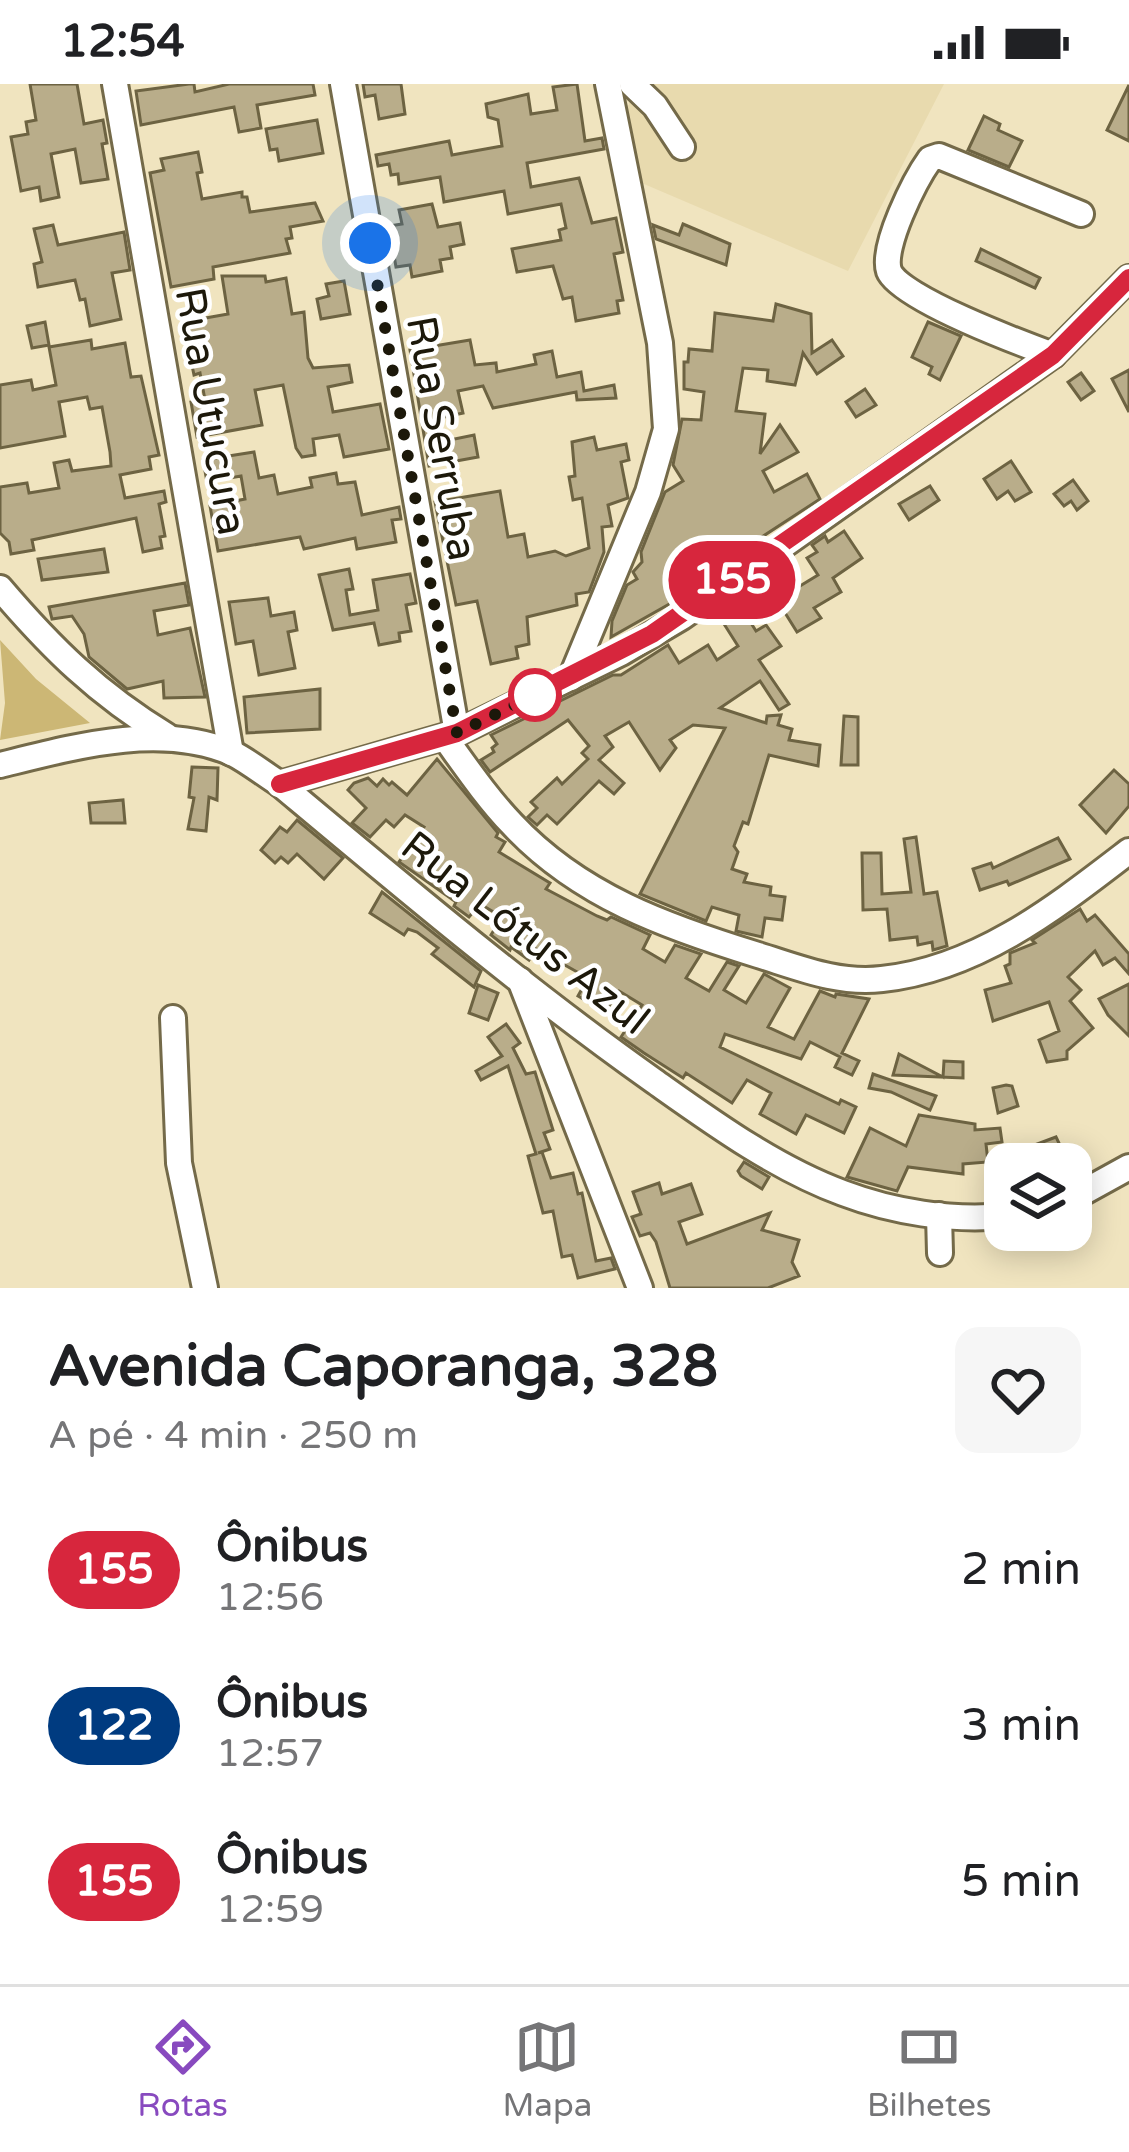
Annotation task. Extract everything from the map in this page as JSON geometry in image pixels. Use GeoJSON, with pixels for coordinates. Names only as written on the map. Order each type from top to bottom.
{"type":"FeatureCollection","features":[{"type":"Feature","properties":{"kind":"street","name":"Rua Utucura"},"geometry":{"type":"LineString","coordinates":[[116,84],[231,753]]}},
{"type":"Feature","properties":{"kind":"street","name":"Rua Serruba"},"geometry":{"type":"LineString","coordinates":[[343,84],[451,735]]}},
{"type":"Feature","properties":{"kind":"street"},"geometry":{"type":"LineString","coordinates":[[571,678],[648,492],[665,429],[659,344],[608,84]]}},
{"type":"Feature","properties":{"kind":"street"},"geometry":{"type":"LineString","coordinates":[[632,84],[646,94],[682,147]]}},
{"type":"Feature","properties":{"kind":"street"},"geometry":{"type":"LineString","coordinates":[[1053,355],[998,335],[920,297],[893,278],[888,254],[918,178],[930,159],[939,156],[1082,214]]}},
{"type":"Feature","properties":{"kind":"street"},"geometry":{"type":"LineString","coordinates":[[280,784],[451,735],[571,678],[682,616],[1053,355],[1129,278]]}},
{"type":"Feature","properties":{"kind":"street"},"geometry":{"type":"LineString","coordinates":[[0,588],[35,629],[115,705],[166,736]]}},
{"type":"Feature","properties":{"kind":"street"},"geometry":{"type":"LineString","coordinates":[[451,735],[513,826],[604,896],[684,932],[846,981],[884,979],[965,957],[1017,932],[1129,850]]}},
{"type":"Feature","properties":{"kind":"street","name":"Rua Lótus Azul"},"geometry":{"type":"LineString","coordinates":[[0,765],[68,749],[166,736],[231,753],[280,784],[566,1018],[683,1102],[795,1171],[858,1198],[939,1215],[984,1216]]}},
{"type":"Feature","properties":{"kind":"street"},"geometry":{"type":"LineString","coordinates":[[519,978],[640,1288]]}},
{"type":"Feature","properties":{"kind":"street"},"geometry":{"type":"LineString","coordinates":[[173,1018],[178,1163],[205,1288]]}},
{"type":"Feature","properties":{"kind":"street"},"geometry":{"type":"LineString","coordinates":[[1092,1187],[1129,1167]]}},
{"type":"Feature","properties":{"kind":"street"},"geometry":{"type":"LineString","coordinates":[[939,1215],[940,1253]]}},
{"type":"Feature","properties":{"kind":"shaded area"},"geometry":{"type":"Polygon","coordinates":[[[630,84],[944,84],[848,271],[630,178],[622,107],[629,105],[630,84]]]}},
{"type":"Feature","properties":{"kind":"shaded area"},"geometry":{"type":"Polygon","coordinates":[[[0,640],[36,679],[90,723],[0,740],[5,703],[0,640]]]}},
{"type":"Feature","properties":{"kind":"building"},"geometry":{"type":"Polygon","coordinates":[[[30,84],[77,84],[84,124],[103,120],[108,179],[81,183],[75,149],[51,154],[59,197],[41,201],[39,187],[21,191],[11,137],[28,134],[26,122],[36,120],[30,84]]]}},
{"type":"Feature","properties":{"kind":"building"},"geometry":{"type":"Polygon","coordinates":[[[194,84],[195,92],[229,84],[313,84],[315,95],[257,105],[261,128],[239,132],[234,107],[141,125],[136,91],[194,84]]]}},
{"type":"Feature","properties":{"kind":"building"},"geometry":{"type":"Polygon","coordinates":[[[363,84],[401,84],[405,114],[379,119],[375,95],[365,97],[363,84]]]}},
{"type":"Feature","properties":{"kind":"building"},"geometry":{"type":"Polygon","coordinates":[[[577,84],[585,141],[602,138],[604,149],[527,163],[531,187],[579,178],[592,223],[616,218],[623,252],[614,254],[623,300],[617,301],[619,313],[576,321],[572,297],[563,299],[553,266],[517,272],[512,249],[561,240],[559,230],[566,228],[561,204],[508,214],[504,191],[444,202],[440,177],[399,184],[398,174],[391,175],[389,164],[378,166],[376,155],[449,141],[452,155],[502,146],[498,120],[488,117],[486,104],[528,94],[531,114],[557,110],[553,87],[577,84]]]}},
{"type":"Feature","properties":{"kind":"building"},"geometry":{"type":"Polygon","coordinates":[[[1129,85],[1129,141],[1107,130],[1129,85]]]}},
{"type":"Feature","properties":{"kind":"building"},"geometry":{"type":"Polygon","coordinates":[[[984,116],[1000,124],[998,130],[1022,141],[1009,167],[968,150],[984,116]]]}},
{"type":"Feature","properties":{"kind":"building"},"geometry":{"type":"Polygon","coordinates":[[[317,120],[323,153],[279,161],[277,149],[270,150],[266,129],[317,120]]]}},
{"type":"Feature","properties":{"kind":"building"},"geometry":{"type":"Polygon","coordinates":[[[198,152],[202,199],[242,192],[250,212],[315,203],[323,221],[290,227],[292,238],[286,239],[290,253],[213,267],[214,279],[171,287],[150,173],[164,170],[161,159],[198,152]]]}},
{"type":"Feature","properties":{"kind":"building"},"geometry":{"type":"Polygon","coordinates":[[[432,204],[438,227],[460,223],[464,244],[450,247],[452,258],[440,260],[442,271],[412,277],[410,265],[396,267],[389,226],[402,224],[399,210],[432,204]]]}},
{"type":"Feature","properties":{"kind":"building"},"geometry":{"type":"Polygon","coordinates":[[[683,224],[730,244],[726,265],[656,239],[653,225],[679,235],[683,224]]]}},
{"type":"Feature","properties":{"kind":"building"},"geometry":{"type":"Polygon","coordinates":[[[53,225],[58,245],[124,232],[130,270],[112,273],[121,319],[90,326],[85,299],[80,300],[75,280],[38,287],[34,264],[42,262],[34,229],[53,225]]]}},
{"type":"Feature","properties":{"kind":"building"},"geometry":{"type":"Polygon","coordinates":[[[981,249],[1040,278],[1035,288],[976,261],[981,249]]]}},
{"type":"Feature","properties":{"kind":"building"},"geometry":{"type":"Polygon","coordinates":[[[222,276],[265,276],[266,282],[286,278],[292,314],[304,312],[313,368],[349,365],[352,382],[328,387],[333,412],[380,404],[389,449],[344,457],[339,435],[313,439],[315,455],[302,457],[283,385],[255,390],[262,425],[197,437],[191,402],[205,400],[200,373],[194,375],[183,322],[228,314],[222,276]]]}},
{"type":"Feature","properties":{"kind":"building"},"geometry":{"type":"Polygon","coordinates":[[[344,281],[350,314],[321,319],[317,299],[329,296],[326,284],[344,281]]]}},
{"type":"Feature","properties":{"kind":"building"},"geometry":{"type":"Polygon","coordinates":[[[776,304],[811,314],[812,353],[832,340],[843,356],[817,374],[803,353],[795,385],[767,381],[768,370],[743,368],[736,411],[765,414],[760,454],[780,425],[798,452],[763,471],[774,492],[807,474],[820,499],[719,565],[722,569],[707,579],[700,570],[680,585],[687,594],[611,637],[612,621],[627,585],[637,579],[633,572],[642,562],[641,552],[665,492],[683,481],[673,465],[682,419],[701,420],[704,392],[684,389],[689,349],[712,351],[715,313],[773,321],[776,304]]]}},
{"type":"Feature","properties":{"kind":"building"},"geometry":{"type":"Polygon","coordinates":[[[45,322],[49,345],[32,348],[27,326],[45,322]]]}},
{"type":"Feature","properties":{"kind":"building"},"geometry":{"type":"Polygon","coordinates":[[[928,322],[961,336],[940,380],[929,374],[932,367],[912,357],[928,322]]]}},
{"type":"Feature","properties":{"kind":"building"},"geometry":{"type":"Polygon","coordinates":[[[91,340],[92,349],[125,343],[131,377],[141,376],[159,455],[149,457],[151,469],[120,475],[125,498],[164,491],[166,502],[159,504],[165,536],[160,537],[162,548],[143,552],[136,518],[32,540],[34,550],[11,554],[9,542],[0,533],[0,487],[27,483],[29,493],[59,488],[54,463],[69,460],[72,471],[111,466],[102,407],[90,409],[87,397],[59,402],[65,436],[0,448],[0,385],[31,380],[33,390],[56,385],[49,347],[91,340]]]}},
{"type":"Feature","properties":{"kind":"building"},"geometry":{"type":"Polygon","coordinates":[[[470,340],[475,365],[496,363],[497,372],[536,364],[534,355],[552,351],[557,377],[581,372],[584,391],[614,385],[616,398],[577,400],[576,392],[493,408],[483,386],[458,391],[463,413],[435,419],[440,442],[474,435],[478,457],[429,466],[410,350],[470,340]]]}},
{"type":"Feature","properties":{"kind":"building"},"geometry":{"type":"Polygon","coordinates":[[[1129,370],[1129,412],[1112,379],[1129,370]]]}},
{"type":"Feature","properties":{"kind":"building"},"geometry":{"type":"Polygon","coordinates":[[[1081,373],[1094,391],[1081,400],[1068,382],[1081,373]]]}},
{"type":"Feature","properties":{"kind":"building"},"geometry":{"type":"Polygon","coordinates":[[[865,389],[876,405],[856,417],[846,402],[865,389]]]}},
{"type":"Feature","properties":{"kind":"building"},"geometry":{"type":"Polygon","coordinates":[[[594,437],[597,450],[626,444],[629,460],[621,462],[628,498],[608,505],[612,526],[602,527],[604,552],[589,592],[576,594],[577,605],[527,617],[529,644],[516,647],[518,658],[491,664],[477,601],[456,605],[435,502],[500,491],[508,537],[524,534],[528,557],[555,551],[566,556],[589,548],[582,498],[573,500],[569,477],[575,476],[572,442],[594,437]]]}},
{"type":"Feature","properties":{"kind":"building"},"geometry":{"type":"Polygon","coordinates":[[[254,452],[259,478],[274,475],[278,494],[312,487],[310,478],[336,473],[338,484],[355,482],[362,515],[399,507],[401,519],[392,520],[396,542],[357,549],[355,538],[304,549],[300,537],[218,551],[210,506],[245,499],[241,476],[207,482],[203,460],[254,452]]]}},
{"type":"Feature","properties":{"kind":"building"},"geometry":{"type":"Polygon","coordinates":[[[1011,461],[1031,492],[1015,501],[1008,491],[997,499],[984,479],[1011,461]]]}},
{"type":"Feature","properties":{"kind":"building"},"geometry":{"type":"Polygon","coordinates":[[[1073,480],[1088,501],[1077,510],[1071,501],[1064,506],[1054,494],[1073,480]]]}},
{"type":"Feature","properties":{"kind":"building"},"geometry":{"type":"Polygon","coordinates":[[[930,486],[939,500],[909,520],[899,504],[930,486]]]}},
{"type":"Feature","properties":{"kind":"building"},"geometry":{"type":"Polygon","coordinates":[[[844,531],[862,558],[833,578],[841,592],[814,608],[821,618],[797,632],[777,600],[818,575],[807,558],[817,552],[812,545],[825,536],[828,542],[844,531]]]}},
{"type":"Feature","properties":{"kind":"building"},"geometry":{"type":"Polygon","coordinates":[[[104,549],[108,572],[42,580],[38,559],[104,549]]]}},
{"type":"Feature","properties":{"kind":"building"},"geometry":{"type":"Polygon","coordinates":[[[349,569],[350,615],[378,610],[373,580],[410,574],[416,603],[406,605],[411,631],[399,633],[400,641],[379,645],[374,623],[333,630],[319,575],[349,569]]]}},
{"type":"Feature","properties":{"kind":"building"},"geometry":{"type":"Polygon","coordinates":[[[185,583],[189,605],[154,611],[158,635],[190,628],[205,697],[164,698],[163,681],[127,689],[89,657],[84,634],[72,616],[52,619],[49,607],[185,583]]]}},
{"type":"Feature","properties":{"kind":"building"},"geometry":{"type":"Polygon","coordinates":[[[268,598],[271,616],[294,612],[297,630],[288,632],[295,668],[259,675],[253,641],[236,644],[229,602],[268,598]]]}},
{"type":"Feature","properties":{"kind":"building"},"geometry":{"type":"Polygon","coordinates":[[[736,599],[756,631],[766,625],[781,646],[759,660],[789,704],[779,710],[760,681],[720,708],[766,723],[767,716],[781,715],[778,725],[792,729],[789,740],[820,745],[818,766],[769,755],[748,824],[743,822],[734,846],[738,852],[732,869],[747,874],[744,882],[771,887],[770,895],[785,897],[782,920],[765,918],[762,937],[736,931],[739,915],[712,907],[706,921],[640,894],[725,728],[693,725],[670,740],[676,748],[660,770],[629,722],[605,736],[613,747],[599,760],[624,783],[614,794],[599,781],[557,824],[547,815],[537,825],[528,817],[537,808],[531,802],[557,778],[562,784],[588,759],[582,753],[589,746],[568,720],[490,772],[481,760],[494,752],[497,744],[491,735],[621,675],[668,645],[679,663],[708,645],[717,660],[738,646],[717,613],[736,599]]]}},
{"type":"Feature","properties":{"kind":"building"},"geometry":{"type":"Polygon","coordinates":[[[320,689],[320,729],[247,733],[244,697],[320,689]]]}},
{"type":"Feature","properties":{"kind":"building"},"geometry":{"type":"Polygon","coordinates":[[[844,716],[858,717],[858,765],[841,765],[844,716]]]}},
{"type":"Feature","properties":{"kind":"building"},"geometry":{"type":"Polygon","coordinates":[[[437,759],[498,833],[496,837],[505,842],[499,852],[550,883],[546,889],[597,916],[611,917],[650,935],[643,949],[665,962],[675,945],[701,954],[686,978],[709,991],[727,962],[739,966],[724,990],[746,1003],[764,974],[790,988],[768,1027],[794,1039],[820,991],[869,999],[842,1053],[859,1061],[852,1075],[835,1067],[840,1057],[810,1042],[801,1059],[725,1034],[720,1047],[839,1104],[841,1100],[856,1107],[844,1133],[806,1115],[796,1134],[760,1114],[771,1093],[747,1080],[732,1103],[686,1073],[683,1078],[621,1037],[642,1005],[619,991],[605,1012],[578,996],[588,978],[536,949],[529,960],[510,950],[491,935],[502,917],[480,904],[469,917],[454,906],[456,902],[399,862],[424,827],[405,815],[394,827],[386,820],[370,837],[352,823],[366,808],[348,790],[354,783],[368,778],[377,786],[383,779],[407,795],[437,759]]]}},
{"type":"Feature","properties":{"kind":"building"},"geometry":{"type":"Polygon","coordinates":[[[192,767],[218,768],[217,800],[209,797],[206,831],[188,829],[194,798],[189,797],[192,767]]]}},
{"type":"Feature","properties":{"kind":"building"},"geometry":{"type":"Polygon","coordinates":[[[1114,770],[1129,784],[1129,806],[1106,833],[1080,805],[1114,770]]]}},
{"type":"Feature","properties":{"kind":"building"},"geometry":{"type":"Polygon","coordinates":[[[123,800],[125,823],[91,823],[89,803],[123,800]]]}},
{"type":"Feature","properties":{"kind":"building"},"geometry":{"type":"Polygon","coordinates":[[[297,820],[343,858],[324,879],[297,854],[288,863],[281,857],[275,863],[261,850],[280,827],[287,832],[297,820]]]}},
{"type":"Feature","properties":{"kind":"building"},"geometry":{"type":"Polygon","coordinates":[[[916,837],[924,894],[937,892],[947,946],[933,950],[932,942],[918,945],[917,937],[890,940],[887,909],[863,910],[862,853],[881,853],[882,894],[911,892],[904,839],[916,837]]]}},
{"type":"Feature","properties":{"kind":"building"},"geometry":{"type":"Polygon","coordinates":[[[1058,838],[1070,859],[1009,885],[1007,881],[980,890],[973,869],[991,863],[993,868],[1058,838]]]}},
{"type":"Feature","properties":{"kind":"building"},"geometry":{"type":"Polygon","coordinates":[[[382,892],[481,971],[474,987],[432,954],[438,948],[417,932],[408,929],[404,935],[370,913],[382,892]]]}},
{"type":"Feature","properties":{"kind":"building"},"geometry":{"type":"Polygon","coordinates":[[[1080,909],[1087,921],[1095,915],[1129,954],[1129,974],[1115,958],[1103,965],[1095,951],[1068,977],[1081,990],[1070,1001],[1093,1028],[1067,1051],[1067,1059],[1047,1062],[1039,1040],[1059,1031],[1049,1002],[993,1021],[985,990],[1011,983],[1005,966],[1010,964],[1010,953],[1035,943],[1032,940],[1080,909]]]}},
{"type":"Feature","properties":{"kind":"building"},"geometry":{"type":"Polygon","coordinates":[[[1129,984],[1129,1036],[1099,999],[1129,984]]]}},
{"type":"Feature","properties":{"kind":"building"},"geometry":{"type":"Polygon","coordinates":[[[478,985],[498,993],[488,1020],[469,1013],[478,985]]]}},
{"type":"Feature","properties":{"kind":"building"},"geometry":{"type":"Polygon","coordinates":[[[506,1024],[520,1043],[513,1048],[526,1074],[535,1072],[553,1130],[544,1133],[550,1149],[538,1153],[542,1152],[551,1178],[573,1173],[578,1194],[582,1193],[596,1261],[611,1258],[615,1269],[578,1278],[572,1255],[562,1257],[553,1211],[543,1213],[528,1156],[536,1154],[508,1066],[481,1080],[476,1071],[502,1056],[488,1037],[506,1024]]]}},
{"type":"Feature","properties":{"kind":"building"},"geometry":{"type":"Polygon","coordinates":[[[899,1054],[943,1077],[944,1061],[963,1062],[963,1078],[893,1075],[899,1054]]]}},
{"type":"Feature","properties":{"kind":"building"},"geometry":{"type":"Polygon","coordinates":[[[873,1074],[936,1096],[930,1110],[891,1092],[869,1088],[873,1074]]]}},
{"type":"Feature","properties":{"kind":"building"},"geometry":{"type":"Polygon","coordinates":[[[1012,1086],[1018,1106],[998,1113],[993,1088],[1012,1086]]]}},
{"type":"Feature","properties":{"kind":"building"},"geometry":{"type":"Polygon","coordinates":[[[919,1115],[975,1124],[975,1130],[1000,1128],[1002,1142],[984,1143],[984,1162],[963,1164],[963,1174],[908,1167],[897,1191],[847,1177],[870,1128],[906,1146],[919,1115]]]}},
{"type":"Feature","properties":{"kind":"building"},"geometry":{"type":"Polygon","coordinates":[[[744,1162],[769,1177],[762,1189],[741,1176],[738,1171],[744,1162]]]}},
{"type":"Feature","properties":{"kind":"building"},"geometry":{"type":"Polygon","coordinates":[[[659,1183],[662,1194],[691,1184],[702,1214],[679,1222],[687,1244],[770,1213],[762,1230],[799,1240],[792,1262],[799,1276],[768,1288],[670,1288],[656,1242],[650,1233],[640,1236],[632,1217],[641,1214],[633,1192],[659,1183]]]}},
{"type":"Feature","properties":{"kind":"bus line","name":"155"},"geometry":{"type":"LineString","coordinates":[[280,784],[457,733],[652,634],[1053,355],[1129,278]]}},
{"type":"Feature","properties":{"kind":"route"},"geometry":{"type":"LineString","coordinates":[[370,243],[457,733],[535,695]]}}]}
